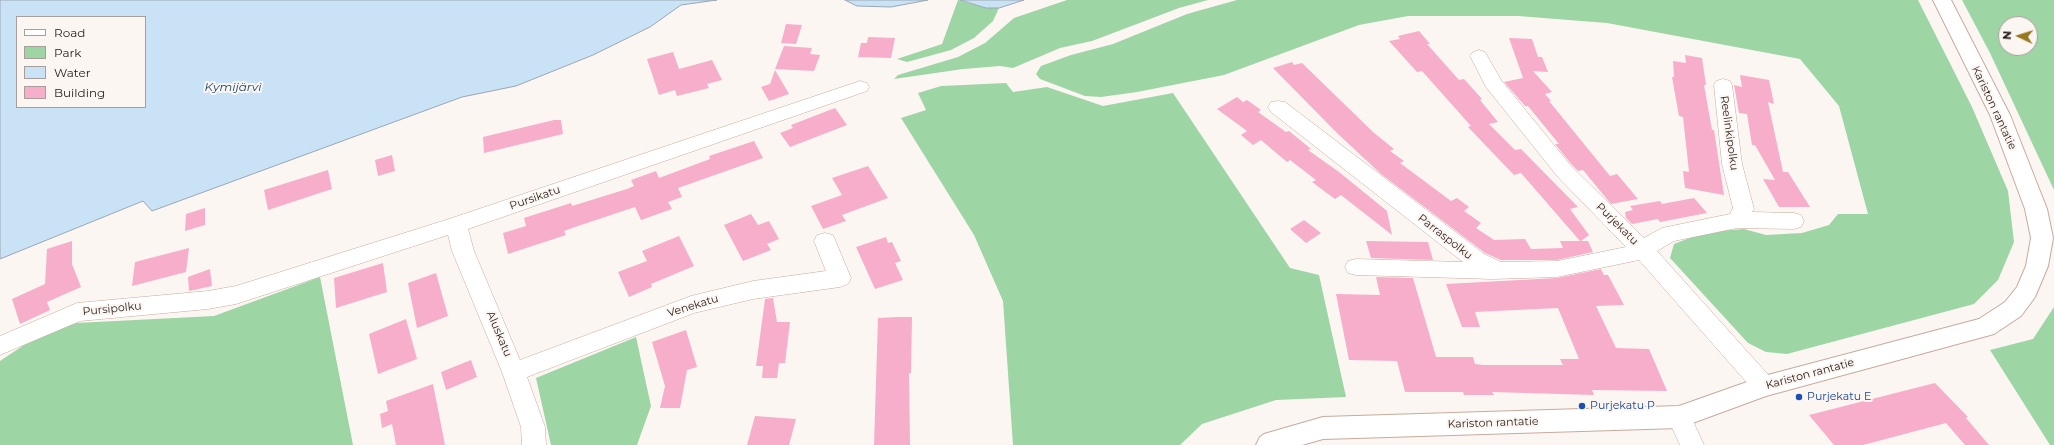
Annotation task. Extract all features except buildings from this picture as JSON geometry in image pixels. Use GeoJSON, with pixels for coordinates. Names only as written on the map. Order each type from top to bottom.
{"type":"FeatureCollection","features":[{"type":"Feature","properties":{"kind":"street","name":"Kariston rantatie"},"geometry":{"type":"LineString","coordinates":[[1269,445],[1273,442],[1323,428],[1680,417],[1764,386],[1986,327],[2013,309],[2027,291],[2037,266],[2042,238],[2036,210],[2000,115],[1942,0]]}},
{"type":"Feature","properties":{"kind":"street","name":"Purjekatu"},"geometry":{"type":"LineString","coordinates":[[1479,56],[1492,82],[1564,171],[1643,250],[1764,386]]}},
{"type":"Feature","properties":{"kind":"street","name":"Reelinkipolku"},"geometry":{"type":"LineString","coordinates":[[1723,85],[1732,164],[1744,209],[1737,220]]}},
{"type":"Feature","properties":{"kind":"street","name":"Pursikatu"},"geometry":{"type":"LineString","coordinates":[[208,300],[236,295],[456,225],[860,87]]}},
{"type":"Feature","properties":{"kind":"street","name":"Parraspolku"},"geometry":{"type":"LineString","coordinates":[[1278,107],[1476,260],[1498,271],[1557,269],[1636,253],[1643,250]]}},
{"type":"Feature","properties":{"kind":"street"},"geometry":{"type":"LineString","coordinates":[[1643,250],[1669,234],[1737,220],[1794,221]]}},
{"type":"Feature","properties":{"kind":"street","name":"Aluskatu"},"geometry":{"type":"LineString","coordinates":[[456,225],[463,251],[514,372],[533,427],[534,445]]}},
{"type":"Feature","properties":{"kind":"street","name":"Venekatu"},"geometry":{"type":"LineString","coordinates":[[514,372],[691,305],[753,290],[840,278],[825,241]]}},
{"type":"Feature","properties":{"kind":"street"},"geometry":{"type":"LineString","coordinates":[[1356,267],[1498,271]]}},
{"type":"Feature","properties":{"kind":"street","name":"Pursipolku"},"geometry":{"type":"LineString","coordinates":[[0,346],[77,312],[208,300]]}},
{"type":"Feature","properties":{"kind":"street"},"geometry":{"type":"LineString","coordinates":[[1680,417],[1692,445]]}},
{"type":"Feature","properties":{"kind":"green space"},"geometry":{"type":"Polygon","coordinates":[[[958,0],[986,8],[999,8],[993,21],[974,38],[951,50],[907,62],[897,59],[942,44],[958,0]]]}},
{"type":"Feature","properties":{"kind":"green space"},"geometry":{"type":"Polygon","coordinates":[[[1067,0],[1208,0],[1179,8],[1092,41],[1060,48],[1013,68],[1000,66],[963,69],[894,79],[898,75],[958,57],[985,43],[1014,18],[1067,0]]]}},
{"type":"Feature","properties":{"kind":"green space"},"geometry":{"type":"Polygon","coordinates":[[[1237,0],[1918,0],[1972,107],[2008,191],[2014,242],[1998,280],[1974,304],[1787,354],[1766,352],[1748,343],[1670,258],[1674,244],[1705,232],[1744,229],[1766,235],[1802,233],[1829,225],[1838,214],[1868,214],[1839,106],[1800,59],[1607,23],[1518,16],[1408,16],[1359,25],[1224,75],[1137,92],[1101,97],[1085,96],[1040,79],[1036,74],[1041,66],[1071,55],[1113,44],[1187,14],[1237,0]]]}},
{"type":"Feature","properties":{"kind":"green space"},"geometry":{"type":"Polygon","coordinates":[[[1962,0],[2054,0],[2054,190],[1990,53],[1962,0]]]}},
{"type":"Feature","properties":{"kind":"green space"},"geometry":{"type":"Polygon","coordinates":[[[1006,83],[1013,92],[1047,87],[1103,106],[1173,93],[1290,268],[1319,275],[1346,397],[1276,400],[1202,424],[1180,445],[1013,445],[1003,301],[974,235],[901,118],[926,110],[918,93],[941,86],[1006,83]]]}},
{"type":"Feature","properties":{"kind":"green space"},"geometry":{"type":"Polygon","coordinates":[[[320,277],[353,445],[0,445],[0,361],[36,337],[76,323],[214,316],[320,277]]]}},
{"type":"Feature","properties":{"kind":"green space"},"geometry":{"type":"Polygon","coordinates":[[[2054,307],[2054,445],[2050,445],[1990,350],[2033,339],[2054,307]]]}},
{"type":"Feature","properties":{"kind":"green space"},"geometry":{"type":"Polygon","coordinates":[[[636,337],[651,406],[637,445],[551,445],[536,378],[636,337]]]}},
{"type":"Feature","properties":{"kind":"water","name":"Kymijärvi"},"geometry":{"type":"Polygon","coordinates":[[[0,0],[717,0],[681,5],[650,27],[593,55],[516,86],[462,97],[152,211],[143,201],[0,259],[0,0]]]}},
{"type":"Feature","properties":{"kind":"water"},"geometry":{"type":"Polygon","coordinates":[[[845,0],[928,0],[891,7],[857,6],[845,0]]]}},
{"type":"Feature","properties":{"kind":"water"},"geometry":{"type":"Polygon","coordinates":[[[960,0],[1024,0],[999,8],[986,8],[960,0]]]}},
{"type":"Feature","properties":{"kind":"place","name":"Purjekatu E"},"geometry":{"type":"Point","coordinates":[1799,397]}},
{"type":"Feature","properties":{"kind":"place","name":"Purjekatu P"},"geometry":{"type":"Point","coordinates":[1582,406]}}]}
